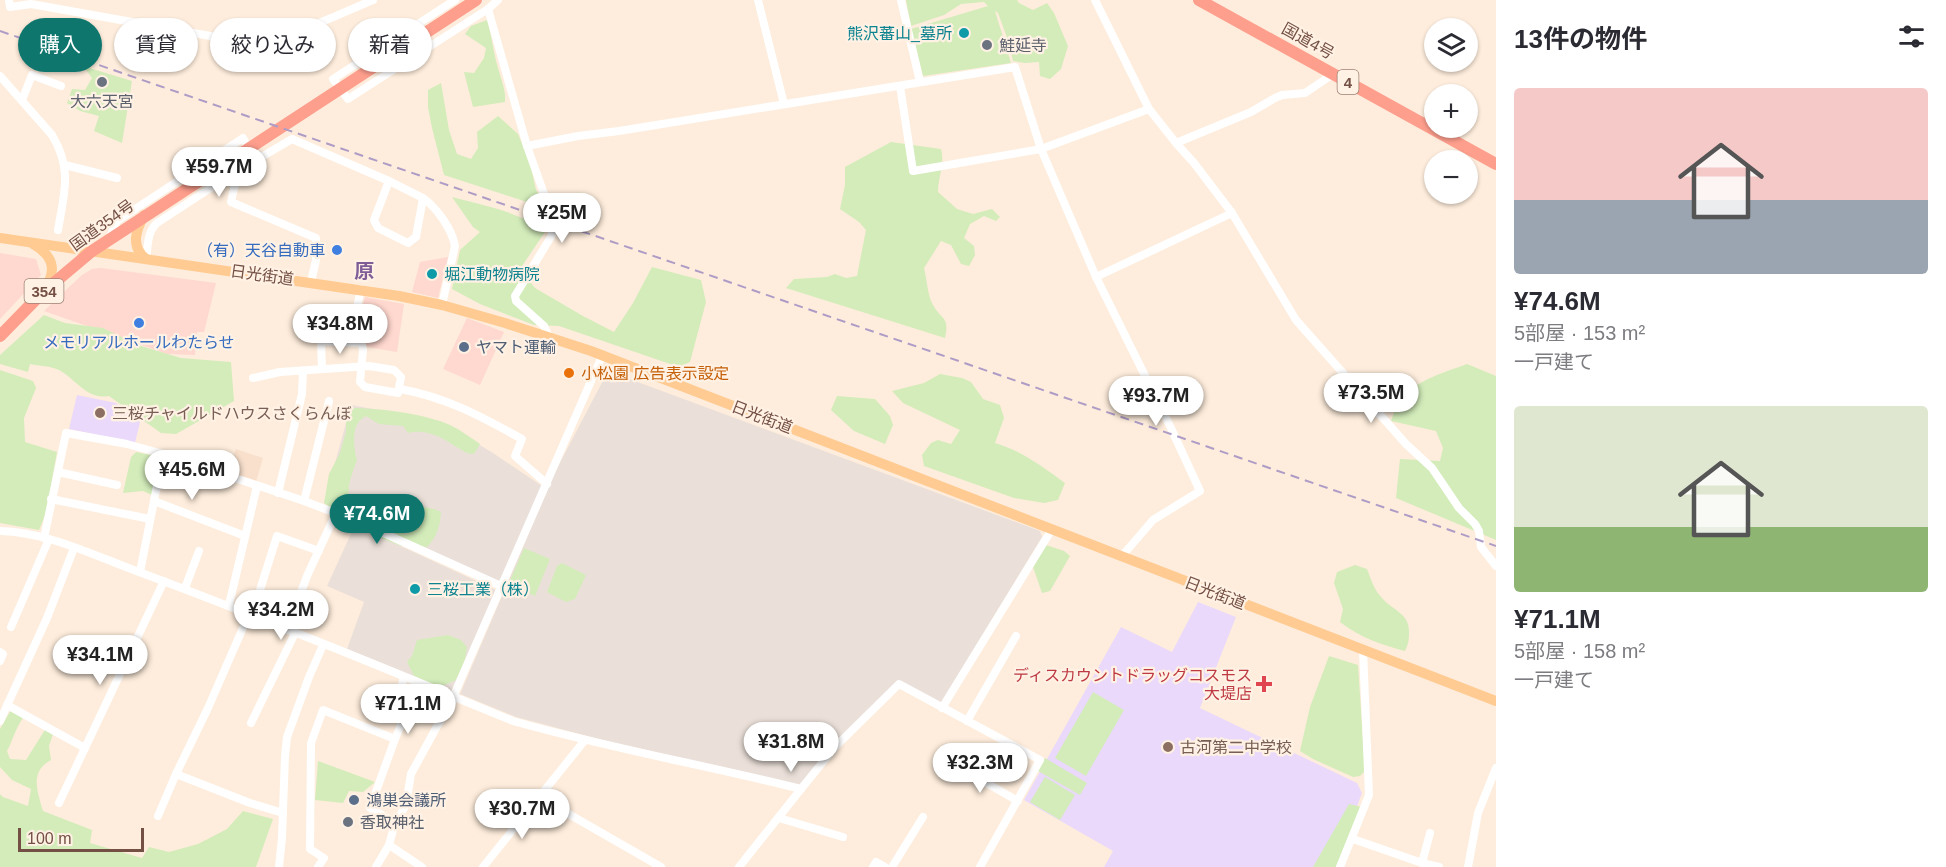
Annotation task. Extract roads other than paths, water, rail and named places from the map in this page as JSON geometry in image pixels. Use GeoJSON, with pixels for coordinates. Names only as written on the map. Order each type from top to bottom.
{"type":"FeatureCollection","features":[{"type":"Feature","properties":{"kind":"highway","name":"国道354号"},"geometry":{"type":"LineString","coordinates":[[0,336],[42,293],[92,250],[476,0]]}},
{"type":"Feature","properties":{"kind":"highway","name":"国道4号"},"geometry":{"type":"LineString","coordinates":[[1199,0],[1496,164]]}},
{"type":"Feature","properties":{"kind":"main road"},"geometry":{"type":"LineString","coordinates":[[145,215],[138,227],[135,240],[137,249],[146,259]]}},
{"type":"Feature","properties":{"kind":"main road","name":"日光街道"},"geometry":{"type":"LineString","coordinates":[[0,238],[361,289],[442,305],[549,337],[1496,701]]}},
{"type":"Feature","properties":{"kind":"main road"},"geometry":{"type":"LineString","coordinates":[[28,241],[45,252],[51,264],[52,274],[42,293]]}},
{"type":"Feature","properties":{"kind":"street"},"geometry":{"type":"LineString","coordinates":[[9,0],[10,7],[31,4],[244,42],[264,41],[284,36],[373,0]]}},
{"type":"Feature","properties":{"kind":"street"},"geometry":{"type":"LineString","coordinates":[[455,0],[333,80],[348,99],[488,9],[498,0]]}},
{"type":"Feature","properties":{"kind":"street"},"geometry":{"type":"LineString","coordinates":[[758,0],[784,104]]}},
{"type":"Feature","properties":{"kind":"street"},"geometry":{"type":"LineString","coordinates":[[901,0],[920,82]]}},
{"type":"Feature","properties":{"kind":"street"},"geometry":{"type":"LineString","coordinates":[[1095,0],[1149,109],[1194,162],[1232,213],[1296,320],[1406,444],[1432,468],[1459,508],[1475,524],[1479,531],[1480,548],[1496,566]]}},
{"type":"Feature","properties":{"kind":"street"},"geometry":{"type":"LineString","coordinates":[[488,9],[527,146],[548,205],[552,235],[515,296],[516,301],[544,326],[549,337]]}},
{"type":"Feature","properties":{"kind":"street"},"geometry":{"type":"LineString","coordinates":[[527,146],[578,136],[1015,68],[1041,148],[1096,278],[1200,491],[1153,519],[1122,556]]}},
{"type":"Feature","properties":{"kind":"street"},"geometry":{"type":"LineString","coordinates":[[1176,143],[1251,112],[1275,98],[1313,90],[1333,74]]}},
{"type":"Feature","properties":{"kind":"street"},"geometry":{"type":"LineString","coordinates":[[22,100],[32,75],[61,86]]}},
{"type":"Feature","properties":{"kind":"street"},"geometry":{"type":"LineString","coordinates":[[0,76],[52,135],[65,165],[67,176],[58,230]]}},
{"type":"Feature","properties":{"kind":"street"},"geometry":{"type":"LineString","coordinates":[[900,86],[914,171],[1041,148],[1149,109]]}},
{"type":"Feature","properties":{"kind":"street"},"geometry":{"type":"LineString","coordinates":[[109,239],[117,221],[243,138],[254,161]]}},
{"type":"Feature","properties":{"kind":"street"},"geometry":{"type":"LineString","coordinates":[[146,259],[149,236],[153,227],[229,176],[292,139],[388,181],[432,204],[453,237],[455,246],[442,305]]}},
{"type":"Feature","properties":{"kind":"street"},"geometry":{"type":"LineString","coordinates":[[65,165],[117,178]]}},
{"type":"Feature","properties":{"kind":"street"},"geometry":{"type":"LineString","coordinates":[[229,176],[235,184],[231,202],[316,238],[316,260],[311,282]]}},
{"type":"Feature","properties":{"kind":"street"},"geometry":{"type":"LineString","coordinates":[[388,181],[374,220],[378,228],[408,243],[416,237],[423,198]]}},
{"type":"Feature","properties":{"kind":"street"},"geometry":{"type":"LineString","coordinates":[[1096,278],[1232,213]]}},
{"type":"Feature","properties":{"kind":"street"},"geometry":{"type":"LineString","coordinates":[[253,378],[280,372],[361,366],[394,370],[401,377],[398,393],[365,387],[360,382],[361,366],[363,350],[355,316],[361,289]]}},
{"type":"Feature","properties":{"kind":"street"},"geometry":{"type":"LineString","coordinates":[[322,368],[321,341],[360,343]]}},
{"type":"Feature","properties":{"kind":"street"},"geometry":{"type":"LineString","coordinates":[[376,867],[390,845],[395,823],[406,805],[411,774],[453,697],[602,356]]}},
{"type":"Feature","properties":{"kind":"street"},"geometry":{"type":"LineString","coordinates":[[278,493],[302,394],[303,370]]}},
{"type":"Feature","properties":{"kind":"street"},"geometry":{"type":"LineString","coordinates":[[400,389],[425,393],[471,411],[522,439],[514,456],[547,484]]}},
{"type":"Feature","properties":{"kind":"street"},"geometry":{"type":"LineString","coordinates":[[304,501],[329,401]]}},
{"type":"Feature","properties":{"kind":"street"},"geometry":{"type":"LineString","coordinates":[[11,627],[46,538],[51,500],[66,433],[127,444],[163,454],[304,501],[503,587]]}},
{"type":"Feature","properties":{"kind":"street"},"geometry":{"type":"LineString","coordinates":[[140,572],[163,454]]}},
{"type":"Feature","properties":{"kind":"street"},"geometry":{"type":"LineString","coordinates":[[58,472],[117,485]]}},
{"type":"Feature","properties":{"kind":"street"},"geometry":{"type":"LineString","coordinates":[[229,605],[257,486]]}},
{"type":"Feature","properties":{"kind":"street"},"geometry":{"type":"LineString","coordinates":[[51,500],[150,519]]}},
{"type":"Feature","properties":{"kind":"street"},"geometry":{"type":"LineString","coordinates":[[154,501],[245,536]]}},
{"type":"Feature","properties":{"kind":"street"},"geometry":{"type":"LineString","coordinates":[[251,723],[291,631],[307,576],[336,513]]}},
{"type":"Feature","properties":{"kind":"street"},"geometry":{"type":"LineString","coordinates":[[942,708],[1052,529]]}},
{"type":"Feature","properties":{"kind":"street"},"geometry":{"type":"LineString","coordinates":[[0,531],[13,531],[46,538],[185,588],[513,721],[585,740],[801,789]]}},
{"type":"Feature","properties":{"kind":"street"},"geometry":{"type":"LineString","coordinates":[[158,816],[251,615],[277,536],[319,551]]}},
{"type":"Feature","properties":{"kind":"street"},"geometry":{"type":"LineString","coordinates":[[0,722],[47,618],[74,548]]}},
{"type":"Feature","properties":{"kind":"street"},"geometry":{"type":"LineString","coordinates":[[185,588],[199,551]]}},
{"type":"Feature","properties":{"kind":"street"},"geometry":{"type":"LineString","coordinates":[[59,803],[164,581]]}},
{"type":"Feature","properties":{"kind":"street"},"geometry":{"type":"LineString","coordinates":[[967,721],[1016,636]]}},
{"type":"Feature","properties":{"kind":"street"},"geometry":{"type":"LineString","coordinates":[[279,867],[287,737],[323,645]]}},
{"type":"Feature","properties":{"kind":"street"},"geometry":{"type":"LineString","coordinates":[[1340,867],[1369,795],[1363,650]]}},
{"type":"Feature","properties":{"kind":"street"},"geometry":{"type":"LineString","coordinates":[[0,652],[3,654],[0,661]]}},
{"type":"Feature","properties":{"kind":"street"},"geometry":{"type":"LineString","coordinates":[[395,823],[370,808],[401,725],[399,700],[404,677]]}},
{"type":"Feature","properties":{"kind":"street"},"geometry":{"type":"LineString","coordinates":[[739,867],[835,747],[899,684],[1040,760],[980,867]]}},
{"type":"Feature","properties":{"kind":"street"},"geometry":{"type":"LineString","coordinates":[[7,705],[85,748]]}},
{"type":"Feature","properties":{"kind":"street"},"geometry":{"type":"LineString","coordinates":[[318,867],[324,858],[310,849],[311,743],[322,710],[395,739]]}},
{"type":"Feature","properties":{"kind":"street"},"geometry":{"type":"LineString","coordinates":[[483,867],[585,740]]}},
{"type":"Feature","properties":{"kind":"street"},"geometry":{"type":"LineString","coordinates":[[955,765],[1018,801]]}},
{"type":"Feature","properties":{"kind":"street"},"geometry":{"type":"LineString","coordinates":[[1468,867],[1478,813],[1496,768]]}},
{"type":"Feature","properties":{"kind":"street"},"geometry":{"type":"LineString","coordinates":[[176,774],[250,803],[283,813]]}},
{"type":"Feature","properties":{"kind":"street"},"geometry":{"type":"LineString","coordinates":[[539,797],[661,867]]}},
{"type":"Feature","properties":{"kind":"street"},"geometry":{"type":"LineString","coordinates":[[892,867],[923,817]]}},
{"type":"Feature","properties":{"kind":"street"},"geometry":{"type":"LineString","coordinates":[[779,818],[843,837]]}},
{"type":"Feature","properties":{"kind":"street"},"geometry":{"type":"LineString","coordinates":[[1422,863],[1430,833]]}},
{"type":"Feature","properties":{"kind":"street"},"geometry":{"type":"LineString","coordinates":[[1353,839],[1439,867]]}},
{"type":"Feature","properties":{"kind":"street"},"geometry":{"type":"LineString","coordinates":[[390,845],[422,867]]}},
{"type":"Feature","properties":{"kind":"street"},"geometry":{"type":"LineString","coordinates":[[873,867],[876,862],[885,867]]}},
{"type":"Feature","properties":{"kind":"railway"},"geometry":{"type":"LineString","coordinates":[[0,31],[1496,546]]}},
{"type":"Feature","properties":{"kind":"place","name":"熊沢蕃山_墓所"},"geometry":{"type":"Point","coordinates":[964,33]}},
{"type":"Feature","properties":{"kind":"place","name":"鮭延寺"},"geometry":{"type":"Point","coordinates":[987,45]}},
{"type":"Feature","properties":{"kind":"place","name":"大六天宮"},"geometry":{"type":"Point","coordinates":[102,82]}},
{"type":"Feature","properties":{"kind":"place","name":"（有）天谷自動車"},"geometry":{"type":"Point","coordinates":[337,250]}},
{"type":"Feature","properties":{"kind":"place","name":"堀江動物病院"},"geometry":{"type":"Point","coordinates":[432,274]}},
{"type":"Feature","properties":{"kind":"place","name":"メモリアルホールわたらせ"},"geometry":{"type":"Point","coordinates":[139,323]}},
{"type":"Feature","properties":{"kind":"place","name":"ヤマト運輸"},"geometry":{"type":"Point","coordinates":[464,347]}},
{"type":"Feature","properties":{"kind":"place","name":"小松園 広告表示設定"},"geometry":{"type":"Point","coordinates":[569,373]}},
{"type":"Feature","properties":{"kind":"place","name":"三桜チャイルドハウスさくらんぼ"},"geometry":{"type":"Point","coordinates":[100,413]}},
{"type":"Feature","properties":{"kind":"place","name":"三桜工業（株）"},"geometry":{"type":"Point","coordinates":[415,589]}},
{"type":"Feature","properties":{"kind":"place","name":"ディスカウントドラッグコスモス 大堤店"},"geometry":{"type":"Point","coordinates":[1264,684]}},
{"type":"Feature","properties":{"kind":"place","name":"古河第二中学校"},"geometry":{"type":"Point","coordinates":[1168,747]}},
{"type":"Feature","properties":{"kind":"place","name":"鴻巣会議所"},"geometry":{"type":"Point","coordinates":[354,800]}},
{"type":"Feature","properties":{"kind":"place","name":"香取神社"},"geometry":{"type":"Point","coordinates":[348,822]}},
{"type":"Feature","properties":{"kind":"district","name":"原"},"geometry":{"type":"Point","coordinates":[364,271]}}]}
